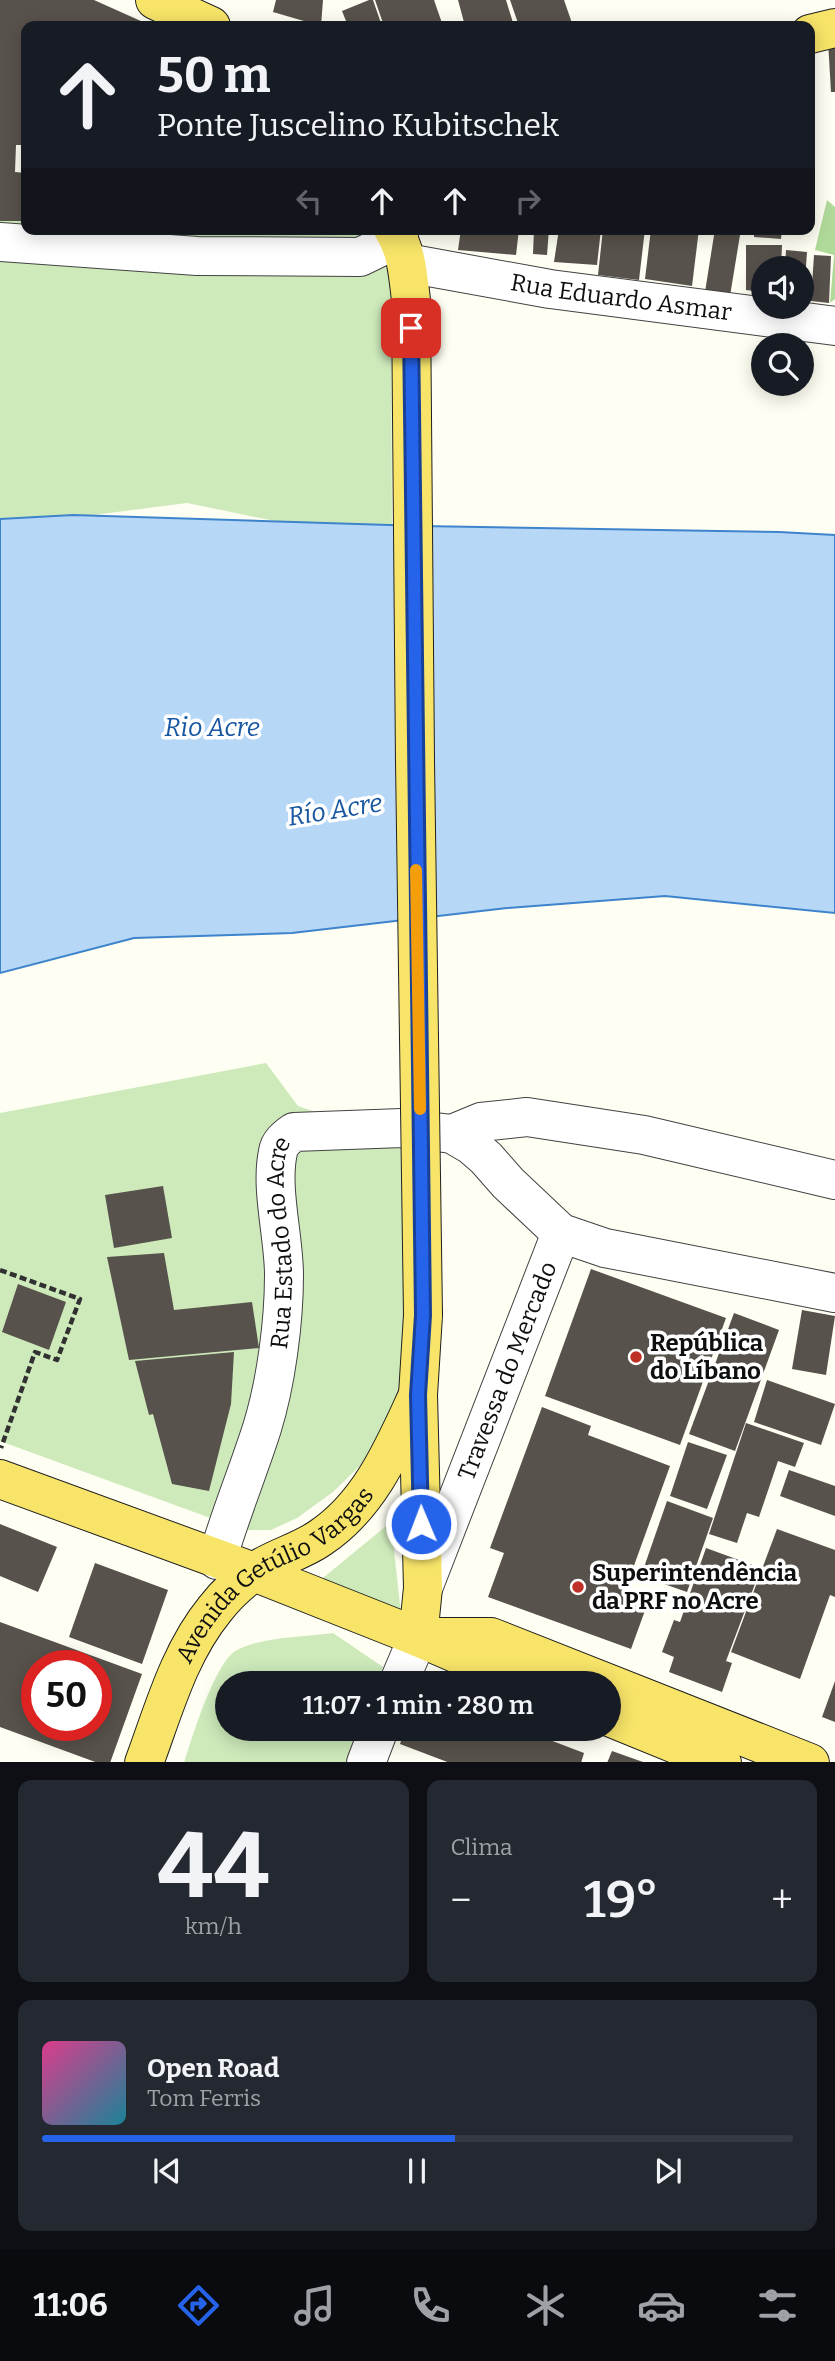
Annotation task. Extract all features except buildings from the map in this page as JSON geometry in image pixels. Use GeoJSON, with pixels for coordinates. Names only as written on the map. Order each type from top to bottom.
{"type":"FeatureCollection","features":[{"type":"Feature","properties":{"kind":"main road"},"geometry":{"type":"LineString","coordinates":[[155,0],[200,21]]}},
{"type":"Feature","properties":{"kind":"main road"},"geometry":{"type":"LineString","coordinates":[[815,33],[835,28]]}},
{"type":"Feature","properties":{"kind":"main road","name":"Avenida Getúlio Vargas"},"geometry":{"type":"LineString","coordinates":[[400,240],[411,300],[423,1315],[418,1395],[423,1588],[418,1637]]}},
{"type":"Feature","properties":{"kind":"main road","name":"Avenida Getúlio Vargas"},"geometry":{"type":"LineString","coordinates":[[144,1762],[186,1650],[216,1607],[254,1572],[320,1538],[346,1516],[373,1484],[391,1455],[418,1395]]}},
{"type":"Feature","properties":{"kind":"main road"},"geometry":{"type":"LineString","coordinates":[[1,1463],[217,1560],[418,1637],[497,1671]]}},
{"type":"Feature","properties":{"kind":"main road"},"geometry":{"type":"LineString","coordinates":[[418,1637],[491,1637],[810,1762]]}},
{"type":"Feature","properties":{"kind":"main road"},"geometry":{"type":"LineString","coordinates":[[621,1722],[722,1762]]}},
{"type":"Feature","properties":{"kind":"street"},"geometry":{"type":"LineString","coordinates":[[0,242],[197,256],[360,257],[400,240]]}},
{"type":"Feature","properties":{"kind":"street","name":"Rua Eduardo Asmar"},"geometry":{"type":"LineString","coordinates":[[400,240],[550,289],[835,326]]}},
{"type":"Feature","properties":{"kind":"street"},"geometry":{"type":"LineString","coordinates":[[452,1134],[481,1122],[527,1117],[644,1135],[835,1180]]}},
{"type":"Feature","properties":{"kind":"street","name":"Rua Estado do Acre"},"geometry":{"type":"LineString","coordinates":[[217,1560],[226,1526],[262,1426],[278,1349],[284,1274],[276,1177],[278,1150],[294,1132],[402,1129],[452,1134],[486,1158],[508,1183],[561,1233],[605,1248],[835,1293]]}},
{"type":"Feature","properties":{"kind":"street","name":"Travessa do Mercado"},"geometry":{"type":"LineString","coordinates":[[423,1588],[561,1233]]}},
{"type":"Feature","properties":{"kind":"street"},"geometry":{"type":"LineString","coordinates":[[404,1671],[418,1637]]}},
{"type":"Feature","properties":{"kind":"street"},"geometry":{"type":"LineString","coordinates":[[366,1762],[374,1741]]}},
{"type":"Feature","properties":{"kind":"path"},"geometry":{"type":"LineString","coordinates":[[0,1270],[80,1299],[57,1360],[35,1352],[1,1463]]}},
{"type":"Feature","properties":{"kind":"green space"},"geometry":{"type":"Polygon","coordinates":[[[827,200],[835,207],[835,299],[830,303],[834,255],[815,250],[827,200]]]}},
{"type":"Feature","properties":{"kind":"green space"},"geometry":{"type":"Polygon","coordinates":[[[0,220],[21,221],[21,235],[367,235],[391,276],[392,545],[187,503],[0,527],[0,220]]]}},
{"type":"Feature","properties":{"kind":"green space"},"geometry":{"type":"Polygon","coordinates":[[[266,1063],[298,1106],[407,1144],[405,1388],[373,1453],[333,1492],[297,1518],[271,1530],[243,1530],[0,1441],[0,1113],[266,1063]]]}},
{"type":"Feature","properties":{"kind":"green space"},"geometry":{"type":"Polygon","coordinates":[[[391,1522],[401,1614],[318,1582],[391,1522]]]}},
{"type":"Feature","properties":{"kind":"green space"},"geometry":{"type":"Polygon","coordinates":[[[333,1633],[383,1667],[382,1671],[220,1671],[237,1650],[258,1642],[333,1633]]]}},
{"type":"Feature","properties":{"kind":"green space"},"geometry":{"type":"Polygon","coordinates":[[[215,1680],[215,1741],[359,1741],[353,1762],[184,1762],[215,1680]]]}},
{"type":"Feature","properties":{"kind":"water","name":"Rio Acre"},"geometry":{"type":"Polygon","coordinates":[[[73,515],[835,535],[835,913],[665,896],[507,908],[292,933],[134,938],[0,973],[0,519],[73,515]]]}},
{"type":"Feature","properties":{"kind":"slow traffic"},"geometry":{"type":"LineString","coordinates":[[416,870],[420,1109]]}},
{"type":"Feature","properties":{"kind":"place","name":"República do Líbano"},"geometry":{"type":"Point","coordinates":[636,1357]}},
{"type":"Feature","properties":{"kind":"place","name":"Superintendência da PRF no Acre"},"geometry":{"type":"Point","coordinates":[578,1587]}},
{"type":"Feature","properties":{"kind":"route"},"geometry":{"type":"LineString","coordinates":[[411,328],[423,1315],[418,1395],[421,1524]]}},
{"type":"Feature","properties":{"kind":"water label","name":"Río Acre"},"geometry":{"type":"Point","coordinates":[335,810]}}]}
